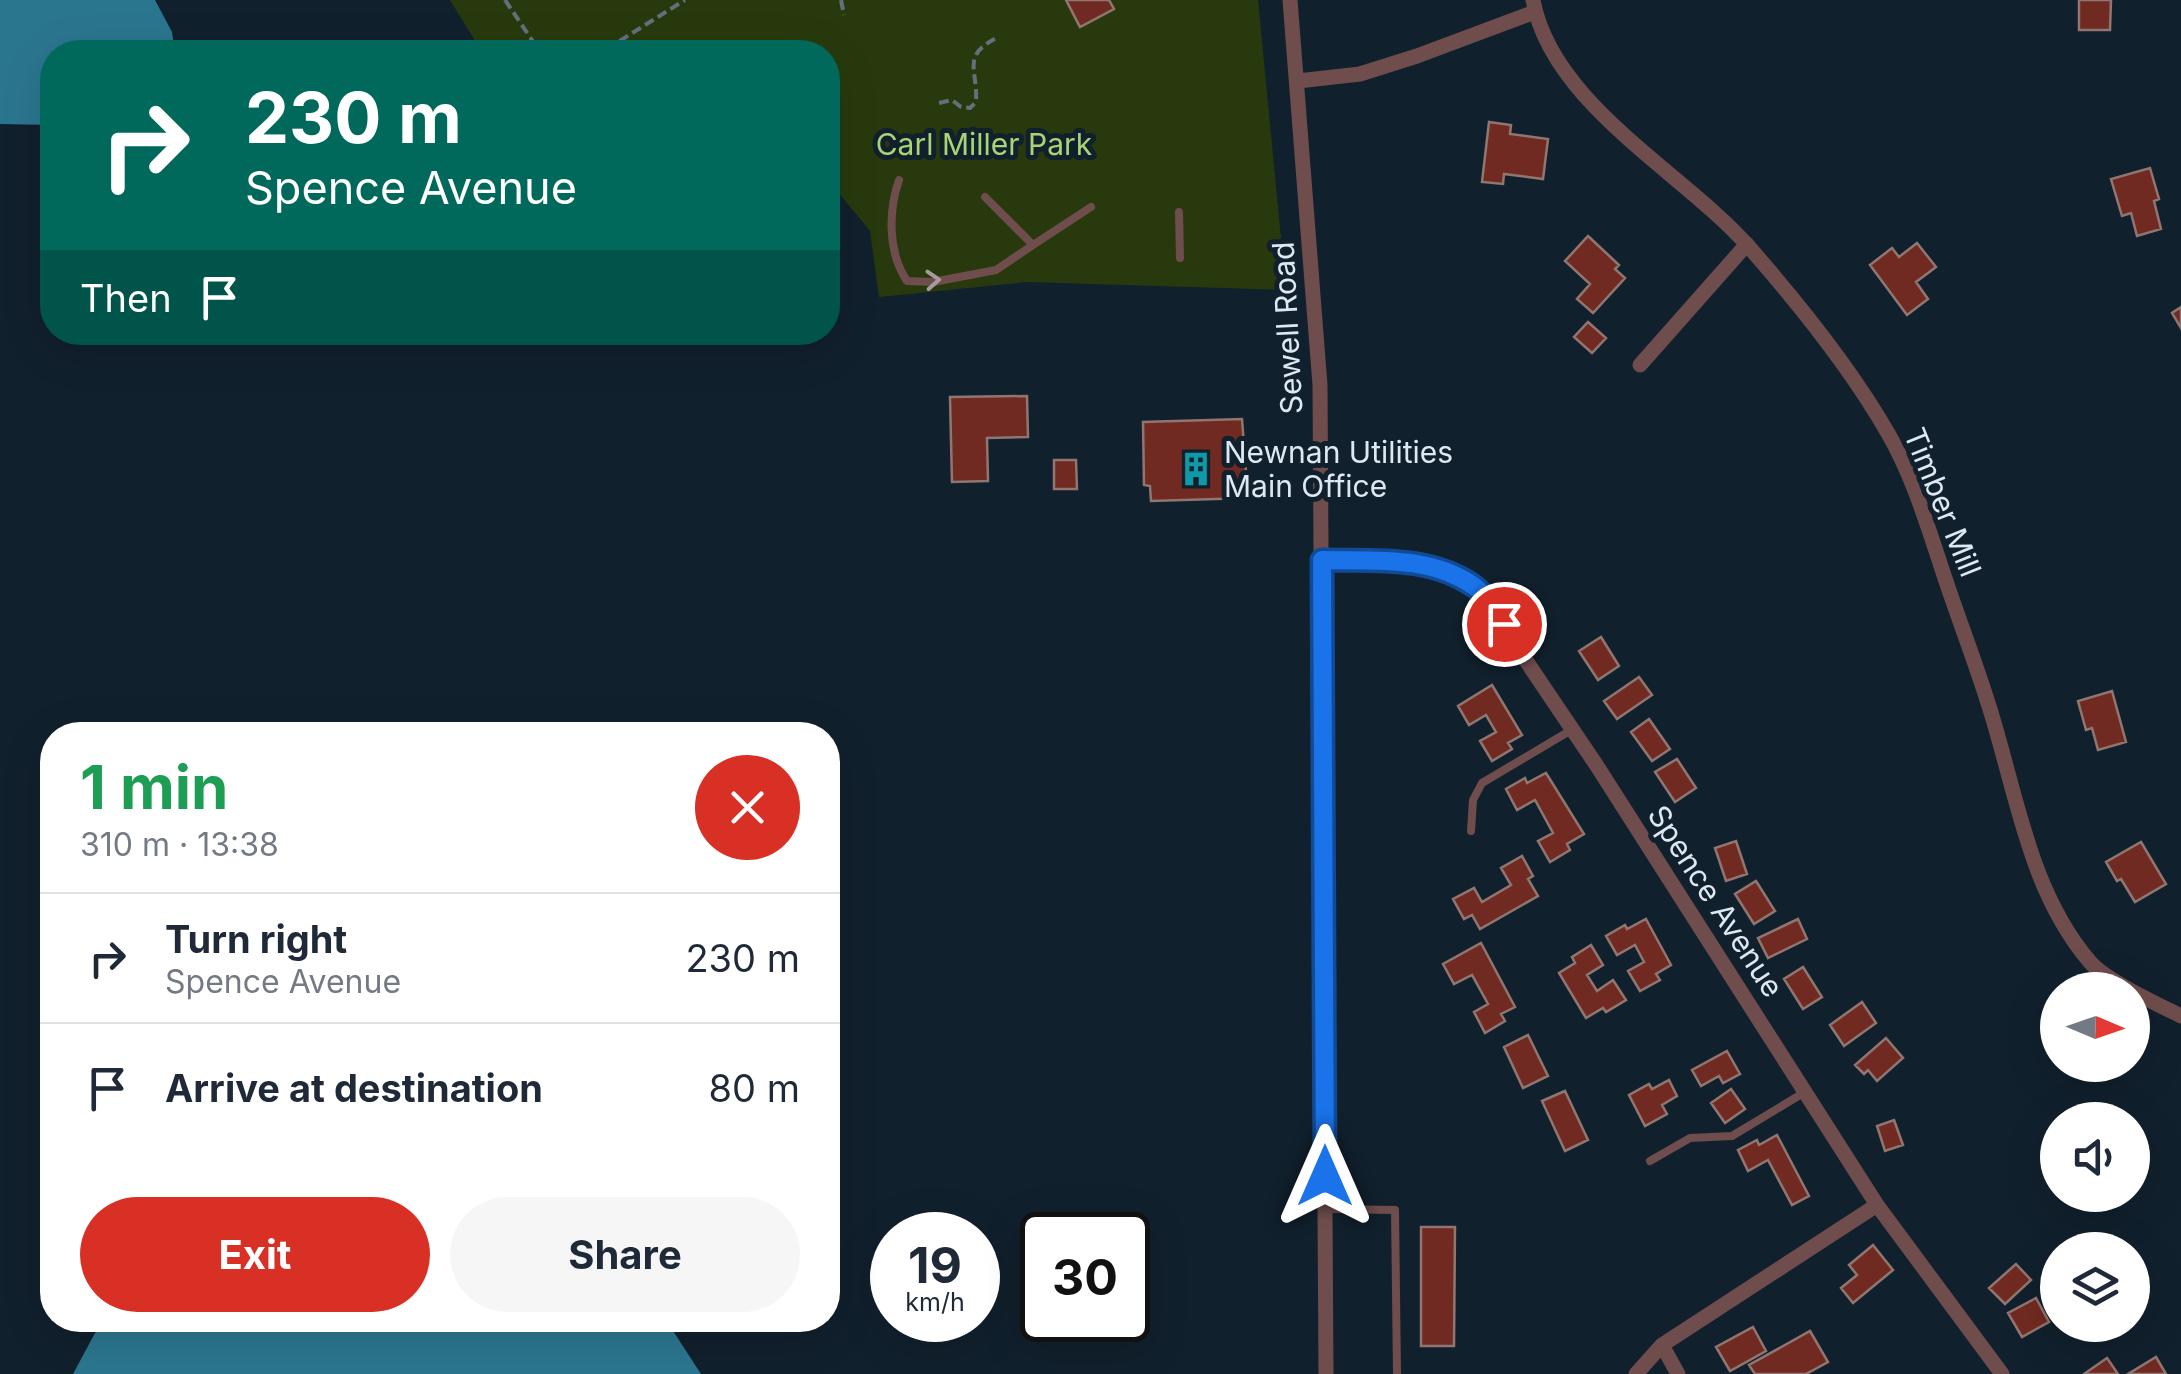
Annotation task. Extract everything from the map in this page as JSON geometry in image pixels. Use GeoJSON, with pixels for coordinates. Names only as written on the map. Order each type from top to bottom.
{"type":"FeatureCollection","features":[{"type":"Feature","properties":{"kind":"street","name":"Sewell Road"},"geometry":{"type":"LineString","coordinates":[[1290,0],[1320,385],[1326,1374]]}},
{"type":"Feature","properties":{"kind":"street"},"geometry":{"type":"LineString","coordinates":[[1298,82],[1360,74],[1417,56],[1534,6]]}},
{"type":"Feature","properties":{"kind":"street","name":"Timber Mill"},"geometry":{"type":"LineString","coordinates":[[1534,6],[1556,57],[1589,100],[1747,244],[1841,363],[1889,435],[1911,482],[1996,727],[2032,860],[2061,923],[2093,966],[2181,1016]]}},
{"type":"Feature","properties":{"kind":"street"},"geometry":{"type":"LineString","coordinates":[[1640,365],[1747,244]]}},
{"type":"Feature","properties":{"kind":"street","name":"Spence Avenue"},"geometry":{"type":"LineString","coordinates":[[1322,560],[1437,566],[1477,588],[1877,1205],[2002,1374]]}},
{"type":"Feature","properties":{"kind":"street"},"geometry":{"type":"LineString","coordinates":[[1636,1374],[1662,1345],[1877,1205]]}},
{"type":"Feature","properties":{"kind":"street"},"geometry":{"type":"LineString","coordinates":[[1662,1345],[1678,1374]]}},
{"type":"Feature","properties":{"kind":"lane"},"geometry":{"type":"LineString","coordinates":[[899,180],[892,200],[894,263],[906,281],[933,282],[996,270],[1091,207]]}},
{"type":"Feature","properties":{"kind":"lane"},"geometry":{"type":"LineString","coordinates":[[986,197],[1034,245]]}},
{"type":"Feature","properties":{"kind":"lane"},"geometry":{"type":"LineString","coordinates":[[1179,212],[1180,258]]}},
{"type":"Feature","properties":{"kind":"lane"},"geometry":{"type":"LineString","coordinates":[[1471,831],[1474,800],[1482,783],[1572,730]]}},
{"type":"Feature","properties":{"kind":"lane"},"geometry":{"type":"LineString","coordinates":[[1650,1161],[1682,1140],[1732,1136],[1805,1092]]}},
{"type":"Feature","properties":{"kind":"lane"},"geometry":{"type":"LineString","coordinates":[[1326,1209],[1395,1210],[1397,1374]]}},
{"type":"Feature","properties":{"kind":"path"},"geometry":{"type":"LineString","coordinates":[[504,0],[532,40]]}},
{"type":"Feature","properties":{"kind":"path"},"geometry":{"type":"LineString","coordinates":[[621,40],[686,0]]}},
{"type":"Feature","properties":{"kind":"path"},"geometry":{"type":"LineString","coordinates":[[842,0],[844,15]]}},
{"type":"Feature","properties":{"kind":"path"},"geometry":{"type":"LineString","coordinates":[[940,103],[952,100],[962,108],[970,108],[976,102],[974,56],[978,48],[996,38]]}},
{"type":"Feature","properties":{"kind":"green space","name":"Carl Miller Park"},"geometry":{"type":"Polygon","coordinates":[[[450,0],[1258,0],[1286,290],[1027,282],[879,297],[870,231],[840,195],[840,40],[475,40],[450,0]]]}},
{"type":"Feature","properties":{"kind":"water"},"geometry":{"type":"Polygon","coordinates":[[[0,0],[155,0],[173,40],[40,40],[40,125],[0,124],[0,0]]]}},
{"type":"Feature","properties":{"kind":"water"},"geometry":{"type":"Polygon","coordinates":[[[96,1332],[674,1332],[701,1374],[73,1374],[96,1332]]]}},
{"type":"Feature","properties":{"kind":"building"},"geometry":{"type":"Polygon","coordinates":[[[1066,0],[1109,0],[1114,9],[1080,27],[1066,0]]]}},
{"type":"Feature","properties":{"kind":"building"},"geometry":{"type":"Polygon","coordinates":[[[2079,0],[2111,0],[2110,30],[2079,30],[2079,0]]]}},
{"type":"Feature","properties":{"kind":"building"},"geometry":{"type":"Polygon","coordinates":[[[1489,122],[1511,125],[1510,134],[1548,139],[1543,179],[1504,174],[1503,184],[1482,182],[1489,122]]]}},
{"type":"Feature","properties":{"kind":"building"},"geometry":{"type":"Polygon","coordinates":[[[2150,168],[2159,199],[2154,201],[2161,229],[2137,236],[2131,213],[2122,216],[2111,179],[2150,168]]]}},
{"type":"Feature","properties":{"kind":"building"},"geometry":{"type":"Polygon","coordinates":[[[1588,236],[1619,265],[1615,269],[1625,278],[1593,313],[1577,299],[1590,284],[1565,261],[1588,236]]]}},
{"type":"Feature","properties":{"kind":"building"},"geometry":{"type":"Polygon","coordinates":[[[1917,243],[1936,267],[1916,282],[1928,299],[1907,315],[1870,265],[1892,248],[1899,257],[1917,243]]]}},
{"type":"Feature","properties":{"kind":"building"},"geometry":{"type":"Polygon","coordinates":[[[2181,307],[2181,328],[2172,313],[2181,307]]]}},
{"type":"Feature","properties":{"kind":"building"},"geometry":{"type":"Polygon","coordinates":[[[1588,322],[1606,338],[1592,353],[1574,337],[1588,322]]]}},
{"type":"Feature","properties":{"kind":"building"},"geometry":{"type":"Polygon","coordinates":[[[1027,396],[1028,437],[987,438],[988,481],[952,482],[950,397],[1027,396]]]}},
{"type":"Feature","properties":{"kind":"building","name":"Newnan Utilities Main Office"},"geometry":{"type":"Polygon","coordinates":[[[1242,419],[1248,498],[1151,501],[1150,486],[1144,485],[1143,422],[1242,419]]]}},
{"type":"Feature","properties":{"kind":"building"},"geometry":{"type":"Polygon","coordinates":[[[1054,460],[1076,460],[1077,489],[1054,489],[1054,460]]]}},
{"type":"Feature","properties":{"kind":"building"},"geometry":{"type":"Polygon","coordinates":[[[1601,637],[1619,666],[1598,680],[1579,651],[1601,637]]]}},
{"type":"Feature","properties":{"kind":"building"},"geometry":{"type":"Polygon","coordinates":[[[1639,677],[1652,695],[1617,719],[1604,701],[1639,677]]]}},
{"type":"Feature","properties":{"kind":"building"},"geometry":{"type":"Polygon","coordinates":[[[1492,685],[1522,735],[1508,743],[1512,749],[1492,761],[1480,741],[1496,732],[1486,715],[1469,725],[1458,706],[1492,685]]]}},
{"type":"Feature","properties":{"kind":"building"},"geometry":{"type":"Polygon","coordinates":[[[2112,691],[2126,742],[2098,750],[2092,728],[2086,730],[2078,701],[2112,691]]]}},
{"type":"Feature","properties":{"kind":"building"},"geometry":{"type":"Polygon","coordinates":[[[1649,719],[1670,749],[1652,761],[1631,732],[1649,719]]]}},
{"type":"Feature","properties":{"kind":"building"},"geometry":{"type":"Polygon","coordinates":[[[1677,759],[1696,788],[1675,802],[1655,772],[1677,759]]]}},
{"type":"Feature","properties":{"kind":"building"},"geometry":{"type":"Polygon","coordinates":[[[1546,773],[1584,834],[1567,844],[1570,850],[1550,862],[1538,841],[1553,833],[1535,800],[1517,810],[1506,789],[1525,778],[1527,783],[1546,773]]]}},
{"type":"Feature","properties":{"kind":"building"},"geometry":{"type":"Polygon","coordinates":[[[1736,841],[1747,874],[1726,881],[1715,848],[1736,841]]]}},
{"type":"Feature","properties":{"kind":"building"},"geometry":{"type":"Polygon","coordinates":[[[2141,842],[2166,884],[2135,902],[2106,862],[2141,842]]]}},
{"type":"Feature","properties":{"kind":"building"},"geometry":{"type":"Polygon","coordinates":[[[1522,856],[1538,896],[1480,929],[1472,915],[1464,919],[1453,899],[1474,888],[1482,902],[1511,885],[1501,868],[1522,856]]]}},
{"type":"Feature","properties":{"kind":"building"},"geometry":{"type":"Polygon","coordinates":[[[1756,881],[1775,911],[1754,924],[1735,894],[1756,881]]]}},
{"type":"Feature","properties":{"kind":"building"},"geometry":{"type":"Polygon","coordinates":[[[1646,919],[1671,965],[1656,974],[1660,980],[1640,991],[1628,971],[1644,962],[1635,945],[1617,955],[1606,936],[1646,919]]]}},
{"type":"Feature","properties":{"kind":"building"},"geometry":{"type":"Polygon","coordinates":[[[1798,919],[1807,939],[1768,958],[1758,938],[1798,919]]]}},
{"type":"Feature","properties":{"kind":"building"},"geometry":{"type":"Polygon","coordinates":[[[1481,943],[1515,1007],[1501,1014],[1505,1021],[1485,1033],[1474,1012],[1488,1004],[1472,975],[1454,984],[1443,964],[1481,943]]]}},
{"type":"Feature","properties":{"kind":"building"},"geometry":{"type":"Polygon","coordinates":[[[1591,945],[1603,965],[1587,975],[1597,991],[1613,980],[1626,1000],[1586,1018],[1559,973],[1575,963],[1572,957],[1591,945]]]}},
{"type":"Feature","properties":{"kind":"building"},"geometry":{"type":"Polygon","coordinates":[[[1803,967],[1822,997],[1803,1009],[1784,979],[1803,967]]]}},
{"type":"Feature","properties":{"kind":"building"},"geometry":{"type":"Polygon","coordinates":[[[1862,1002],[1876,1023],[1844,1046],[1830,1025],[1862,1002]]]}},
{"type":"Feature","properties":{"kind":"building"},"geometry":{"type":"Polygon","coordinates":[[[1528,1035],[1548,1076],[1523,1088],[1504,1047],[1528,1035]]]}},
{"type":"Feature","properties":{"kind":"building"},"geometry":{"type":"Polygon","coordinates":[[[1886,1038],[1903,1058],[1877,1081],[1868,1070],[1864,1074],[1855,1065],[1886,1038]]]}},
{"type":"Feature","properties":{"kind":"building"},"geometry":{"type":"Polygon","coordinates":[[[1727,1051],[1740,1074],[1723,1083],[1719,1076],[1701,1086],[1692,1070],[1727,1051]]]}},
{"type":"Feature","properties":{"kind":"building"},"geometry":{"type":"Polygon","coordinates":[[[1669,1080],[1677,1096],[1662,1105],[1667,1114],[1645,1126],[1629,1095],[1649,1084],[1652,1089],[1669,1080]]]}},
{"type":"Feature","properties":{"kind":"building"},"geometry":{"type":"Polygon","coordinates":[[[1731,1089],[1745,1109],[1725,1123],[1711,1103],[1731,1089]]]}},
{"type":"Feature","properties":{"kind":"building"},"geometry":{"type":"Polygon","coordinates":[[[1565,1091],[1588,1140],[1565,1151],[1542,1101],[1565,1091]]]}},
{"type":"Feature","properties":{"kind":"building"},"geometry":{"type":"Polygon","coordinates":[[[1894,1120],[1903,1145],[1885,1151],[1877,1126],[1894,1120]]]}},
{"type":"Feature","properties":{"kind":"building"},"geometry":{"type":"Polygon","coordinates":[[[1777,1135],[1809,1196],[1792,1205],[1768,1160],[1748,1171],[1738,1150],[1777,1135]]]}},
{"type":"Feature","properties":{"kind":"building"},"geometry":{"type":"Polygon","coordinates":[[[1421,1227],[1455,1227],[1454,1346],[1421,1346],[1421,1227]]]}},
{"type":"Feature","properties":{"kind":"building"},"geometry":{"type":"Polygon","coordinates":[[[1873,1245],[1893,1270],[1853,1303],[1841,1288],[1857,1275],[1849,1265],[1873,1245]]]}},
{"type":"Feature","properties":{"kind":"building"},"geometry":{"type":"Polygon","coordinates":[[[2016,1264],[2031,1280],[2005,1304],[1989,1288],[2016,1264]]]}},
{"type":"Feature","properties":{"kind":"building"},"geometry":{"type":"Polygon","coordinates":[[[2036,1298],[2040,1327],[2022,1337],[2008,1313],[2036,1298]]]}},
{"type":"Feature","properties":{"kind":"building"},"geometry":{"type":"Polygon","coordinates":[[[1753,1327],[1766,1351],[1730,1371],[1716,1347],[1753,1327]]]}},
{"type":"Feature","properties":{"kind":"building"},"geometry":{"type":"Polygon","coordinates":[[[1810,1331],[1828,1362],[1806,1374],[1755,1374],[1749,1365],[1810,1331]]]}},
{"type":"Feature","properties":{"kind":"building"},"geometry":{"type":"Polygon","coordinates":[[[2156,1357],[2166,1374],[2128,1374],[2156,1357]]]}},
{"type":"Feature","properties":{"kind":"building"},"geometry":{"type":"Polygon","coordinates":[[[2107,1358],[2118,1374],[2084,1374],[2107,1358]]]}},
{"type":"Feature","properties":{"kind":"place","name":"Newnan Utilities Main Office"},"geometry":{"type":"Point","coordinates":[1196,469]}},
{"type":"Feature","properties":{"kind":"route"},"geometry":{"type":"LineString","coordinates":[[1325,1176],[1322,560],[1437,566],[1477,588],[1504,624]]}}]}
